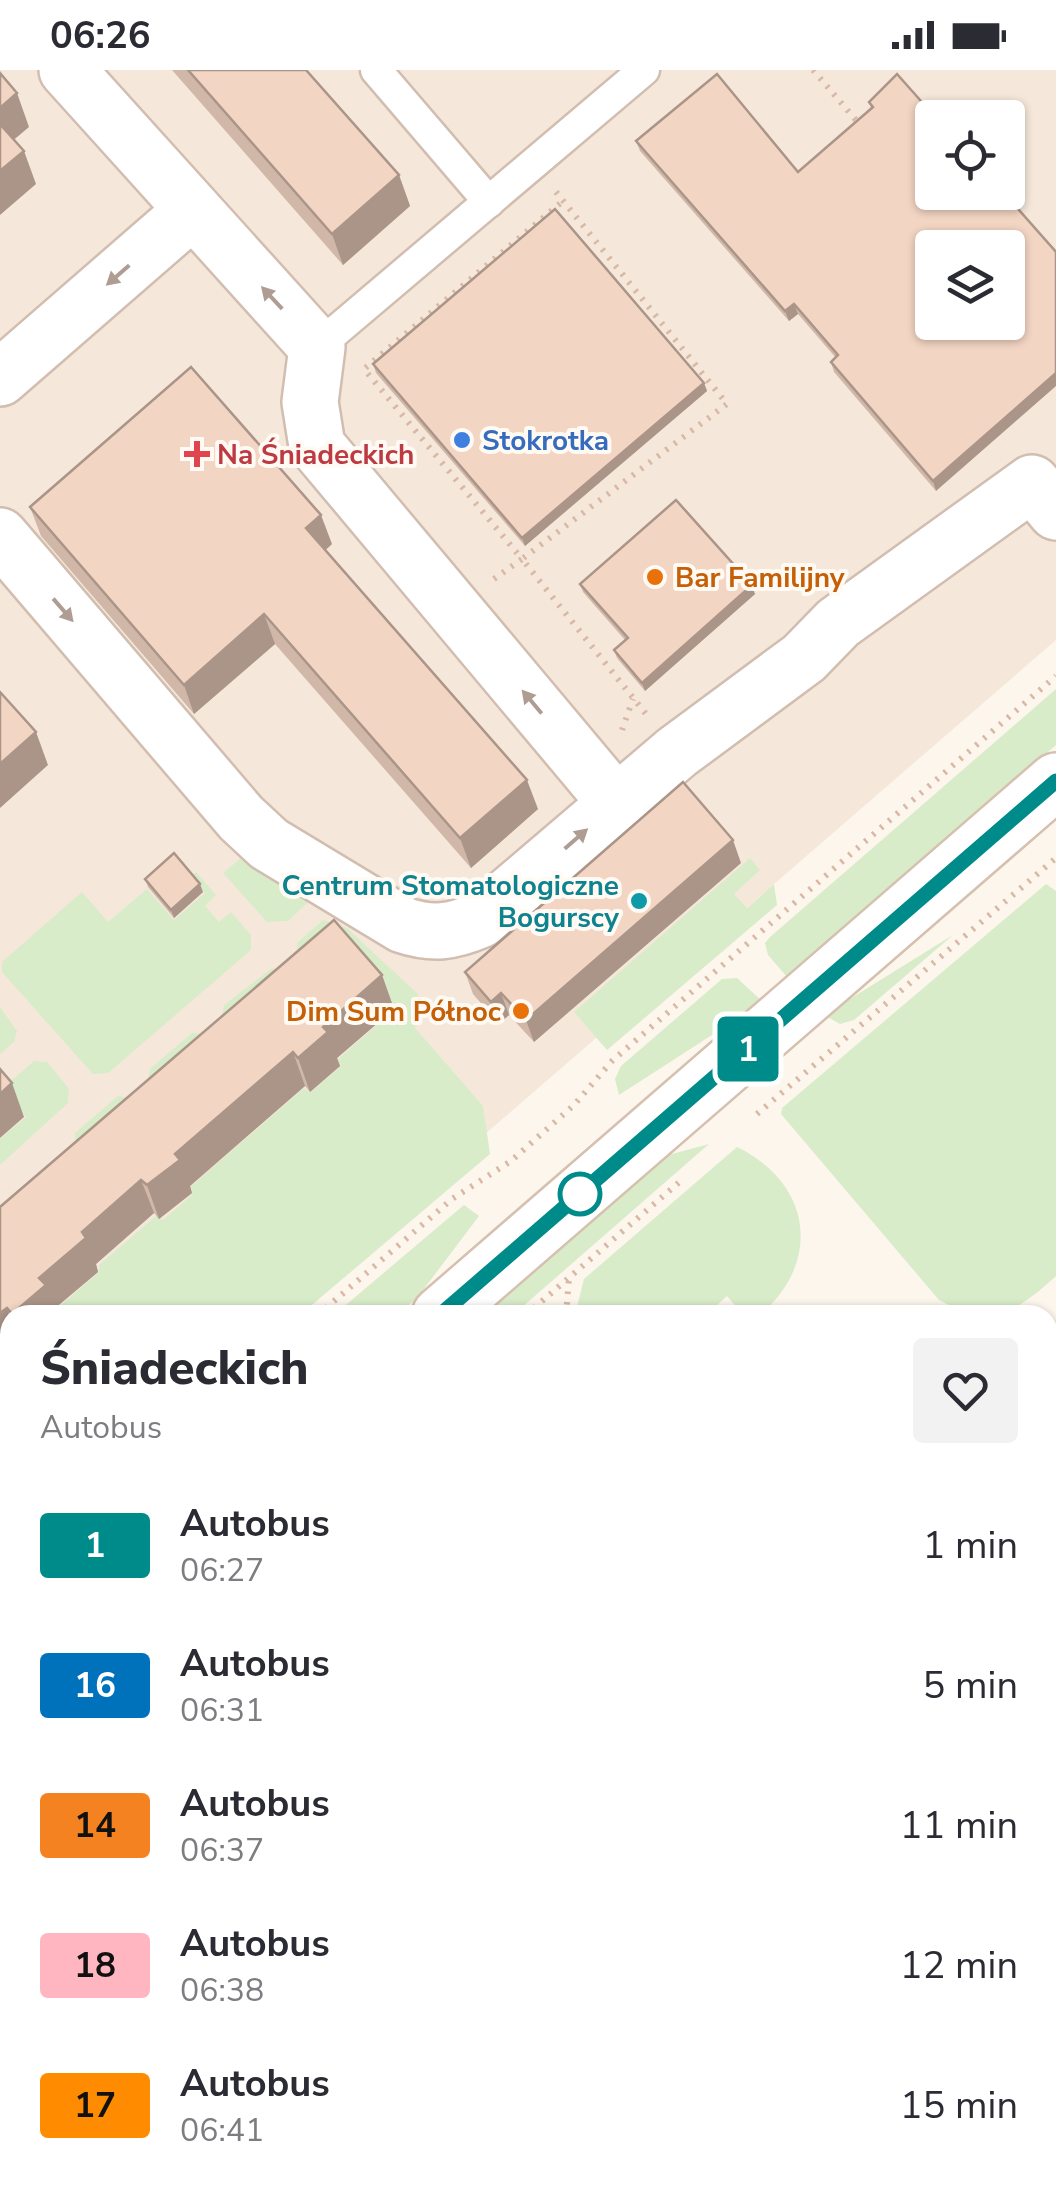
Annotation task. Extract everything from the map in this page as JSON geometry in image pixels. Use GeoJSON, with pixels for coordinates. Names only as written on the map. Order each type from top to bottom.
{"type":"FeatureCollection","features":[{"type":"Feature","properties":{"kind":"street"},"geometry":{"type":"LineString","coordinates":[[66,70],[316,347],[310,402],[317,446],[616,804]]}},
{"type":"Feature","properties":{"kind":"street"},"geometry":{"type":"LineString","coordinates":[[0,378],[192,211]]}},
{"type":"Feature","properties":{"kind":"street"},"geometry":{"type":"LineString","coordinates":[[0,536],[241,818],[269,844],[403,925],[425,932],[451,932],[480,920],[678,752],[804,658],[838,623],[1032,483],[1056,512]]}},
{"type":"Feature","properties":{"kind":"street"},"geometry":{"type":"LineString","coordinates":[[452,1305],[1056,782]]}},
{"type":"Feature","properties":{"kind":"lane"},"geometry":{"type":"LineString","coordinates":[[376,70],[489,202]]}},
{"type":"Feature","properties":{"kind":"lane"},"geometry":{"type":"LineString","coordinates":[[316,347],[644,70]]}},
{"type":"Feature","properties":{"kind":"path"},"geometry":{"type":"LineString","coordinates":[[813,70],[864,129]]}},
{"type":"Feature","properties":{"kind":"path"},"geometry":{"type":"LineString","coordinates":[[491,581],[727,404],[533,164]]}},
{"type":"Feature","properties":{"kind":"path"},"geometry":{"type":"LineString","coordinates":[[563,201],[364,368],[678,752]]}},
{"type":"Feature","properties":{"kind":"path"},"geometry":{"type":"LineString","coordinates":[[330,1305],[452,1199],[511,1162],[574,1105],[612,1061],[1056,676]]}},
{"type":"Feature","properties":{"kind":"path"},"geometry":{"type":"LineString","coordinates":[[752,1118],[1056,858]]}},
{"type":"Feature","properties":{"kind":"path"},"geometry":{"type":"LineString","coordinates":[[538,1305],[696,1168]]}},
{"type":"Feature","properties":{"kind":"path"},"geometry":{"type":"LineString","coordinates":[[567,1305],[569,1278]]}},
{"type":"Feature","properties":{"kind":"shaded area"},"geometry":{"type":"Polygon","coordinates":[[[0,70],[1056,70],[1056,640],[288,1305],[0,1305],[0,70]]]}},
{"type":"Feature","properties":{"kind":"green space"},"geometry":{"type":"Polygon","coordinates":[[[1056,689],[1056,745],[788,978],[768,955],[765,943],[770,937],[1056,689]]]}},
{"type":"Feature","properties":{"kind":"green space"},"geometry":{"type":"Polygon","coordinates":[[[247,853],[318,893],[288,921],[267,922],[223,873],[247,853]]]}},
{"type":"Feature","properties":{"kind":"green space"},"geometry":{"type":"Polygon","coordinates":[[[750,858],[760,870],[734,894],[747,908],[774,884],[777,905],[607,1050],[574,1012],[750,858]]]}},
{"type":"Feature","properties":{"kind":"green space"},"geometry":{"type":"Polygon","coordinates":[[[196,872],[216,895],[205,906],[219,922],[231,912],[251,935],[251,950],[108,1073],[93,1074],[2,972],[2,962],[82,892],[108,922],[147,889],[174,920],[205,893],[191,876],[196,872]]]}},
{"type":"Feature","properties":{"kind":"green space"},"geometry":{"type":"Polygon","coordinates":[[[1046,884],[1056,891],[1056,1276],[1028,1299],[1018,1305],[950,1305],[939,1300],[781,1114],[782,1108],[1046,884]]]}},
{"type":"Feature","properties":{"kind":"green space"},"geometry":{"type":"Polygon","coordinates":[[[323,920],[347,928],[418,994],[415,1028],[483,1106],[490,1154],[312,1305],[61,1305],[99,1272],[99,1265],[157,1215],[163,1220],[193,1194],[189,1188],[304,1088],[310,1093],[341,1066],[337,1060],[395,1009],[347,952],[297,955],[297,943],[323,920]]]}},
{"type":"Feature","properties":{"kind":"green space"},"geometry":{"type":"Polygon","coordinates":[[[953,935],[854,1020],[840,1024],[824,1015],[953,935]]]}},
{"type":"Feature","properties":{"kind":"green space"},"geometry":{"type":"Polygon","coordinates":[[[272,968],[278,971],[222,1017],[224,1005],[272,968]]]}},
{"type":"Feature","properties":{"kind":"green space"},"geometry":{"type":"Polygon","coordinates":[[[737,978],[763,1002],[619,1095],[615,1079],[621,1066],[722,979],[737,978]]]}},
{"type":"Feature","properties":{"kind":"green space"},"geometry":{"type":"Polygon","coordinates":[[[0,1007],[17,1031],[14,1042],[0,1054],[0,1007]]]}},
{"type":"Feature","properties":{"kind":"green space"},"geometry":{"type":"Polygon","coordinates":[[[192,1033],[204,1034],[148,1080],[150,1069],[192,1033]]]}},
{"type":"Feature","properties":{"kind":"green space"},"geometry":{"type":"Polygon","coordinates":[[[34,1061],[47,1062],[69,1089],[68,1103],[0,1165],[0,1139],[26,1117],[2,1089],[34,1061]]]}},
{"type":"Feature","properties":{"kind":"green space"},"geometry":{"type":"Polygon","coordinates":[[[118,1096],[129,1098],[75,1144],[75,1133],[118,1096]]]}},
{"type":"Feature","properties":{"kind":"green space"},"geometry":{"type":"Polygon","coordinates":[[[709,1144],[524,1305],[491,1305],[661,1157],[709,1144]]]}},
{"type":"Feature","properties":{"kind":"green space"},"geometry":{"type":"Polygon","coordinates":[[[737,1147],[762,1162],[781,1181],[800,1224],[800,1248],[793,1271],[770,1305],[735,1305],[727,1296],[717,1305],[578,1305],[584,1279],[737,1147]]]}},
{"type":"Feature","properties":{"kind":"green space"},"geometry":{"type":"Polygon","coordinates":[[[464,1205],[479,1216],[409,1305],[346,1305],[464,1205]]]}},
{"type":"Feature","properties":{"kind":"building"},"geometry":{"type":"Polygon","coordinates":[[[188,70],[306,70],[399,175],[332,234],[188,70]]]}},
{"type":"Feature","properties":{"kind":"building"},"geometry":{"type":"Polygon","coordinates":[[[0,73],[17,93],[0,108],[0,73]]]}},
{"type":"Feature","properties":{"kind":"building"},"geometry":{"type":"Polygon","coordinates":[[[717,74],[798,172],[873,107],[869,102],[897,74],[920,100],[915,100],[915,210],[1019,210],[1056,252],[1056,373],[933,481],[831,362],[838,355],[794,304],[785,311],[636,141],[717,74]]]}},
{"type":"Feature","properties":{"kind":"building"},"geometry":{"type":"Polygon","coordinates":[[[0,124],[24,151],[0,171],[0,124]]]}},
{"type":"Feature","properties":{"kind":"building"},"geometry":{"type":"Polygon","coordinates":[[[555,209],[704,383],[522,538],[373,364],[555,209]]]}},
{"type":"Feature","properties":{"kind":"building"},"geometry":{"type":"Polygon","coordinates":[[[191,367],[321,515],[306,528],[527,780],[460,838],[264,614],[184,685],[30,507],[191,367]]]}},
{"type":"Feature","properties":{"kind":"building"},"geometry":{"type":"Polygon","coordinates":[[[676,500],[752,585],[642,683],[614,650],[628,638],[580,584],[676,500]]]}},
{"type":"Feature","properties":{"kind":"building"},"geometry":{"type":"Polygon","coordinates":[[[0,692],[36,732],[0,764],[0,692]]]}},
{"type":"Feature","properties":{"kind":"building","name":"Centrum Stomatologiczne Bogurscy"},"geometry":{"type":"Polygon","coordinates":[[[683,782],[733,840],[526,1020],[501,993],[491,1002],[465,972],[683,782]]]}},
{"type":"Feature","properties":{"kind":"building"},"geometry":{"type":"Polygon","coordinates":[[[174,853],[200,884],[171,910],[145,879],[174,853]]]}},
{"type":"Feature","properties":{"kind":"building"},"geometry":{"type":"Polygon","coordinates":[[[334,920],[382,975],[323,1027],[328,1032],[298,1058],[293,1052],[175,1154],[180,1160],[147,1185],[141,1180],[82,1232],[86,1238],[39,1278],[46,1285],[23,1305],[0,1305],[0,1207],[334,920]]]}},
{"type":"Feature","properties":{"kind":"building"},"geometry":{"type":"Polygon","coordinates":[[[0,1069],[12,1083],[0,1094],[0,1069]]]}},
{"type":"Feature","properties":{"kind":"bus line","name":"1"},"geometry":{"type":"LineString","coordinates":[[452,1305],[1056,781]]}},
{"type":"Feature","properties":{"kind":"place","name":"Stokrotka"},"geometry":{"type":"Point","coordinates":[462,440]}},
{"type":"Feature","properties":{"kind":"place","name":"Na Śniadeckich"},"geometry":{"type":"Point","coordinates":[197,454]}},
{"type":"Feature","properties":{"kind":"place","name":"Bar Familijny"},"geometry":{"type":"Point","coordinates":[655,577]}},
{"type":"Feature","properties":{"kind":"place","name":"Centrum Stomatologiczne Bogurscy"},"geometry":{"type":"Point","coordinates":[639,901]}},
{"type":"Feature","properties":{"kind":"place","name":"Dim Sum Północ"},"geometry":{"type":"Point","coordinates":[521,1011]}}]}
